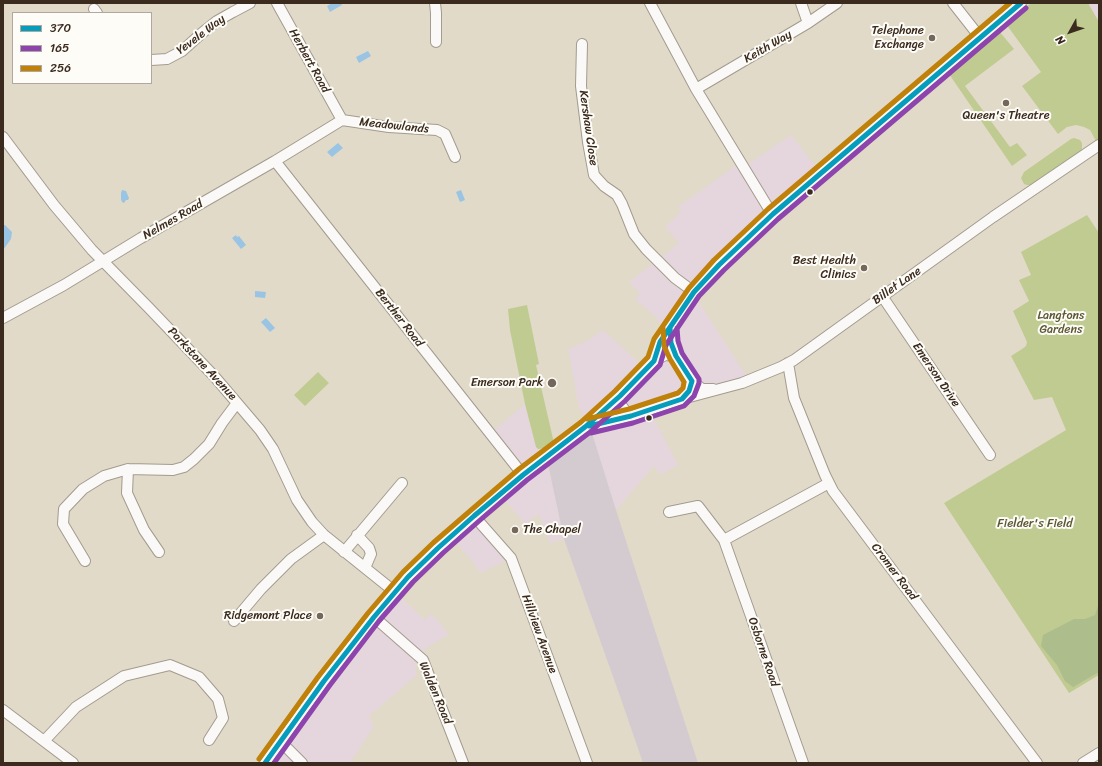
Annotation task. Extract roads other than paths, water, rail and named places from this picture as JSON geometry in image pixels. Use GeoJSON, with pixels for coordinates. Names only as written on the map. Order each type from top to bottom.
{"type":"FeatureCollection","features":[{"type":"Feature","properties":{"kind":"street","name":"Yevele Way"},"geometry":{"type":"LineString","coordinates":[[152,60],[167,59],[182,51],[217,22],[250,3]]}},
{"type":"Feature","properties":{"kind":"street","name":"Herbert Road"},"geometry":{"type":"LineString","coordinates":[[277,3],[342,120]]}},
{"type":"Feature","properties":{"kind":"street"},"geometry":{"type":"LineString","coordinates":[[435,3],[436,42]]}},
{"type":"Feature","properties":{"kind":"street"},"geometry":{"type":"LineString","coordinates":[[650,3],[696,89],[773,214]]}},
{"type":"Feature","properties":{"kind":"street"},"geometry":{"type":"LineString","coordinates":[[801,3],[808,23]]}},
{"type":"Feature","properties":{"kind":"street","name":"Keith Way"},"geometry":{"type":"LineString","coordinates":[[696,89],[808,23],[837,3]]}},
{"type":"Feature","properties":{"kind":"street"},"geometry":{"type":"LineString","coordinates":[[953,3],[979,38]]}},
{"type":"Feature","properties":{"kind":"street"},"geometry":{"type":"LineString","coordinates":[[654,360],[660,342],[694,292],[719,265],[773,214],[1020,3]]}},
{"type":"Feature","properties":{"kind":"street","name":"Kershaw Close"},"geometry":{"type":"LineString","coordinates":[[582,44],[581,86],[594,175],[604,186],[617,195],[634,234],[638,239],[675,278],[694,292]]}},
{"type":"Feature","properties":{"kind":"street","name":"Meadowlands"},"geometry":{"type":"LineString","coordinates":[[342,120],[389,127],[437,130],[445,134],[455,157]]}},
{"type":"Feature","properties":{"kind":"street","name":"Nelmes Road"},"geometry":{"type":"LineString","coordinates":[[3,318],[64,285],[102,261],[275,161],[342,120]]}},
{"type":"Feature","properties":{"kind":"street","name":"Parkstone Avenue"},"geometry":{"type":"LineString","coordinates":[[3,137],[54,205],[92,250],[214,376],[260,430],[273,449],[297,500],[312,522],[324,535],[344,552],[395,592]]}},
{"type":"Feature","properties":{"kind":"street","name":"Billet Lane"},"geometry":{"type":"LineString","coordinates":[[585,427],[631,416],[742,383],[788,363],[994,217],[1099,145]]}},
{"type":"Feature","properties":{"kind":"street","name":"Berther Road"},"geometry":{"type":"LineString","coordinates":[[275,161],[523,475]]}},
{"type":"Feature","properties":{"kind":"street","name":"Emerson Drive"},"geometry":{"type":"LineString","coordinates":[[882,296],[990,455]]}},
{"type":"Feature","properties":{"kind":"street"},"geometry":{"type":"LineString","coordinates":[[670,328],[671,343],[676,356],[692,381],[702,389],[711,390],[722,388]]}},
{"type":"Feature","properties":{"kind":"street"},"geometry":{"type":"LineString","coordinates":[[265,763],[324,681],[374,617],[395,592],[428,558],[474,516],[523,475],[585,427],[620,396],[654,360],[665,355],[676,356]]}},
{"type":"Feature","properties":{"kind":"street","name":"Cromer Road"},"geometry":{"type":"LineString","coordinates":[[788,363],[794,398],[833,491],[1037,763]]}},
{"type":"Feature","properties":{"kind":"street"},"geometry":{"type":"LineString","coordinates":[[682,400],[689,390],[692,381]]}},
{"type":"Feature","properties":{"kind":"street"},"geometry":{"type":"LineString","coordinates":[[620,396],[621,405],[631,416]]}},
{"type":"Feature","properties":{"kind":"street"},"geometry":{"type":"LineString","coordinates":[[85,561],[63,524],[64,509],[83,489],[104,476],[128,469],[173,470],[184,467],[209,444],[237,403]]}},
{"type":"Feature","properties":{"kind":"street"},"geometry":{"type":"LineString","coordinates":[[128,469],[128,493],[144,530],[160,552]]}},
{"type":"Feature","properties":{"kind":"street"},"geometry":{"type":"LineString","coordinates":[[344,552],[402,483]]}},
{"type":"Feature","properties":{"kind":"street"},"geometry":{"type":"LineString","coordinates":[[724,540],[829,484]]}},
{"type":"Feature","properties":{"kind":"street","name":"Osborne Road"},"geometry":{"type":"LineString","coordinates":[[669,512],[698,506],[724,540],[802,763]]}},
{"type":"Feature","properties":{"kind":"street","name":"Hillview Avenue"},"geometry":{"type":"LineString","coordinates":[[474,516],[512,558],[587,763]]}},
{"type":"Feature","properties":{"kind":"street"},"geometry":{"type":"LineString","coordinates":[[234,621],[261,589],[291,560],[324,535]]}},
{"type":"Feature","properties":{"kind":"street"},"geometry":{"type":"LineString","coordinates":[[357,535],[369,548],[371,554],[365,568]]}},
{"type":"Feature","properties":{"kind":"street","name":"Walden Road"},"geometry":{"type":"LineString","coordinates":[[374,617],[423,660],[463,763]]}},
{"type":"Feature","properties":{"kind":"street"},"geometry":{"type":"LineString","coordinates":[[44,741],[76,707],[124,676],[170,665],[199,677],[218,699],[223,718],[209,740]]}},
{"type":"Feature","properties":{"kind":"street"},"geometry":{"type":"LineString","coordinates":[[3,710],[73,763]]}},
{"type":"Feature","properties":{"kind":"street"},"geometry":{"type":"LineString","coordinates":[[281,742],[302,763]]}},
{"type":"Feature","properties":{"kind":"street"},"geometry":{"type":"LineString","coordinates":[[1083,763],[1099,753]]}},
{"type":"Feature","properties":{"kind":"water"},"geometry":{"type":"Polygon","coordinates":[[[332,3],[341,3],[342,5],[330,12],[327,6],[332,3]]]}},
{"type":"Feature","properties":{"kind":"water"},"geometry":{"type":"Polygon","coordinates":[[[368,51],[371,56],[359,63],[356,57],[368,51]]]}},
{"type":"Feature","properties":{"kind":"water"},"geometry":{"type":"Polygon","coordinates":[[[338,143],[343,148],[332,157],[327,152],[338,143]]]}},
{"type":"Feature","properties":{"kind":"water"},"geometry":{"type":"Polygon","coordinates":[[[122,190],[126,191],[129,198],[124,203],[121,199],[122,190]]]}},
{"type":"Feature","properties":{"kind":"water"},"geometry":{"type":"Polygon","coordinates":[[[461,190],[465,200],[460,202],[456,192],[461,190]]]}},
{"type":"Feature","properties":{"kind":"water"},"geometry":{"type":"Polygon","coordinates":[[[3,225],[5,225],[12,232],[11,239],[3,250],[3,225]]]}},
{"type":"Feature","properties":{"kind":"water"},"geometry":{"type":"Polygon","coordinates":[[[236,235],[237,237],[239,236],[246,245],[241,249],[232,238],[236,235]]]}},
{"type":"Feature","properties":{"kind":"water"},"geometry":{"type":"Polygon","coordinates":[[[255,291],[266,292],[265,298],[255,297],[255,291]]]}},
{"type":"Feature","properties":{"kind":"water"},"geometry":{"type":"Polygon","coordinates":[[[266,318],[275,328],[270,332],[261,322],[266,318]]]}},
{"type":"Feature","properties":{"kind":"place","name":"Telephone Exchange"},"geometry":{"type":"Point","coordinates":[932,38]}},
{"type":"Feature","properties":{"kind":"place","name":"Queen's Theatre"},"geometry":{"type":"Point","coordinates":[1006,103]}},
{"type":"Feature","properties":{"kind":"place","name":"Best Health Clinics"},"geometry":{"type":"Point","coordinates":[864,268]}},
{"type":"Feature","properties":{"kind":"place","name":"Emerson Park"},"geometry":{"type":"Point","coordinates":[552,383]}},
{"type":"Feature","properties":{"kind":"place","name":"The Chapel"},"geometry":{"type":"Point","coordinates":[515,530]}},
{"type":"Feature","properties":{"kind":"place","name":"Ridgemont Place"},"geometry":{"type":"Point","coordinates":[320,616]}},
{"type":"Feature","properties":{"kind":"park label","name":"Langtons Gardens"},"geometry":{"type":"Point","coordinates":[1061,323]}},
{"type":"Feature","properties":{"kind":"park label","name":"Fielder's Field"},"geometry":{"type":"Point","coordinates":[1035,524]}}]}
